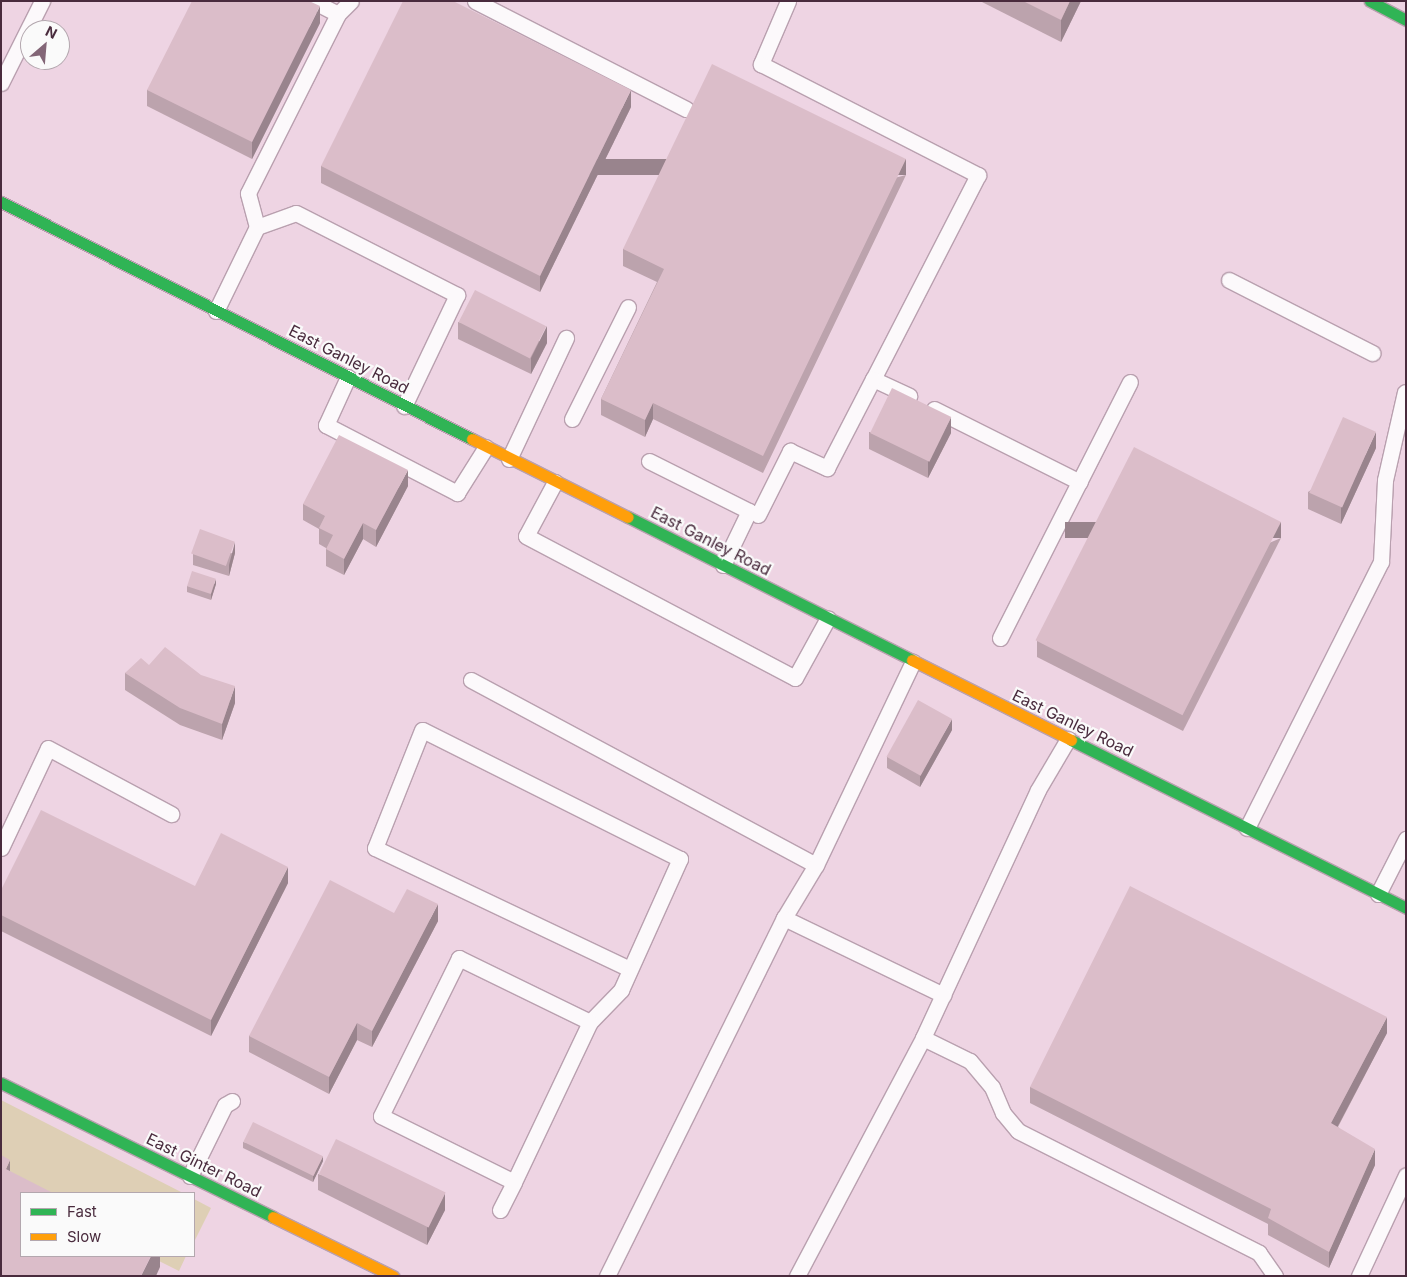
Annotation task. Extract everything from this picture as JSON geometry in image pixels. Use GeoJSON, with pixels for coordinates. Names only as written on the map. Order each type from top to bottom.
{"type":"FeatureCollection","features":[{"type":"Feature","properties":{"kind":"street"},"geometry":{"type":"LineString","coordinates":[[1370,1],[1406,20]]}},
{"type":"Feature","properties":{"kind":"street","name":"East Ganley Road"},"geometry":{"type":"LineString","coordinates":[[1,202],[913,662],[1406,908]]}},
{"type":"Feature","properties":{"kind":"street","name":"East Ginter Road"},"geometry":{"type":"LineString","coordinates":[[1,1083],[393,1276]]}},
{"type":"Feature","properties":{"kind":"lane"},"geometry":{"type":"LineString","coordinates":[[1,83],[42,1]]}},
{"type":"Feature","properties":{"kind":"lane"},"geometry":{"type":"LineString","coordinates":[[312,1],[338,14]]}},
{"type":"Feature","properties":{"kind":"lane"},"geometry":{"type":"LineString","coordinates":[[216,311],[257,227],[248,193],[338,14],[351,1]]}},
{"type":"Feature","properties":{"kind":"lane"},"geometry":{"type":"LineString","coordinates":[[475,1],[686,109]]}},
{"type":"Feature","properties":{"kind":"lane"},"geometry":{"type":"LineString","coordinates":[[758,516],[790,451],[827,468],[978,175],[761,64],[788,1]]}},
{"type":"Feature","properties":{"kind":"lane"},"geometry":{"type":"LineString","coordinates":[[257,227],[296,213],[457,295],[404,406]]}},
{"type":"Feature","properties":{"kind":"lane"},"geometry":{"type":"LineString","coordinates":[[1229,280],[1372,353]]}},
{"type":"Feature","properties":{"kind":"lane"},"geometry":{"type":"LineString","coordinates":[[572,419],[628,307]]}},
{"type":"Feature","properties":{"kind":"lane"},"geometry":{"type":"LineString","coordinates":[[509,458],[566,338]]}},
{"type":"Feature","properties":{"kind":"lane"},"geometry":{"type":"LineString","coordinates":[[348,377],[326,425],[457,493],[486,447]]}},
{"type":"Feature","properties":{"kind":"lane"},"geometry":{"type":"LineString","coordinates":[[873,379],[1080,482]]}},
{"type":"Feature","properties":{"kind":"lane"},"geometry":{"type":"LineString","coordinates":[[1000,638],[1130,382]]}},
{"type":"Feature","properties":{"kind":"lane"},"geometry":{"type":"LineString","coordinates":[[1247,828],[1380,562],[1385,480],[1405,392]]}},
{"type":"Feature","properties":{"kind":"lane"},"geometry":{"type":"LineString","coordinates":[[649,461],[749,511],[723,566]]}},
{"type":"Feature","properties":{"kind":"lane"},"geometry":{"type":"LineString","coordinates":[[555,482],[526,536],[794,678],[828,618]]}},
{"type":"Feature","properties":{"kind":"lane"},"geometry":{"type":"LineString","coordinates":[[607,1276],[784,918],[816,865],[913,662]]}},
{"type":"Feature","properties":{"kind":"lane"},"geometry":{"type":"LineString","coordinates":[[471,680],[816,865]]}},
{"type":"Feature","properties":{"kind":"lane"},"geometry":{"type":"LineString","coordinates":[[500,1210],[590,1022],[621,990],[680,859],[422,730],[375,848],[630,969]]}},
{"type":"Feature","properties":{"kind":"lane"},"geometry":{"type":"LineString","coordinates":[[797,1276],[923,1038],[1038,790],[1068,739]]}},
{"type":"Feature","properties":{"kind":"lane"},"geometry":{"type":"LineString","coordinates":[[1,848],[48,748],[171,814]]}},
{"type":"Feature","properties":{"kind":"lane"},"geometry":{"type":"LineString","coordinates":[[1378,894],[1406,839]]}},
{"type":"Feature","properties":{"kind":"lane"},"geometry":{"type":"LineString","coordinates":[[784,918],[943,994]]}},
{"type":"Feature","properties":{"kind":"lane"},"geometry":{"type":"LineString","coordinates":[[514,1182],[381,1116],[459,958],[590,1022]]}},
{"type":"Feature","properties":{"kind":"lane"},"geometry":{"type":"LineString","coordinates":[[923,1038],[970,1061],[992,1087],[1003,1113],[1018,1131],[1259,1254],[1275,1276]]}},
{"type":"Feature","properties":{"kind":"lane"},"geometry":{"type":"LineString","coordinates":[[190,1176],[225,1105],[232,1101]]}},
{"type":"Feature","properties":{"kind":"lane"},"geometry":{"type":"LineString","coordinates":[[1359,1276],[1406,1175]]}},
{"type":"Feature","properties":{"kind":"shaded area"},"geometry":{"type":"Polygon","coordinates":[[[1,1100],[181,1192],[25,1192],[1,1180],[1,1100]]]}},
{"type":"Feature","properties":{"kind":"shaded area"},"geometry":{"type":"Polygon","coordinates":[[[195,1200],[211,1208],[195,1240],[195,1200]]]}},
{"type":"Feature","properties":{"kind":"shaded area"},"geometry":{"type":"Polygon","coordinates":[[[151,1257],[186,1257],[179,1271],[151,1257]]]}},
{"type":"Feature","properties":{"kind":"building"},"geometry":{"type":"Polygon","coordinates":[[[192,1],[309,1],[320,6],[252,142],[147,90],[192,1]]]}},
{"type":"Feature","properties":{"kind":"building"},"geometry":{"type":"Polygon","coordinates":[[[403,1],[453,1],[631,90],[540,276],[321,166],[403,1]]]}},
{"type":"Feature","properties":{"kind":"building"},"geometry":{"type":"Polygon","coordinates":[[[1023,1],[1070,1],[1061,20],[1023,1]]]}},
{"type":"Feature","properties":{"kind":"building"},"geometry":{"type":"Polygon","coordinates":[[[712,64],[906,159],[763,456],[653,403],[645,420],[601,399],[664,269],[623,249],[712,64]]]}},
{"type":"Feature","properties":{"kind":"building"},"geometry":{"type":"Polygon","coordinates":[[[475,290],[546,326],[530,358],[459,322],[475,290]]]}},
{"type":"Feature","properties":{"kind":"building"},"geometry":{"type":"Polygon","coordinates":[[[892,388],[951,417],[929,462],[870,433],[892,388]]]}},
{"type":"Feature","properties":{"kind":"building"},"geometry":{"type":"Polygon","coordinates":[[[1343,417],[1376,432],[1342,507],[1309,493],[1343,417]]]}},
{"type":"Feature","properties":{"kind":"building"},"geometry":{"type":"Polygon","coordinates":[[[339,435],[408,470],[376,530],[363,523],[344,559],[326,549],[333,535],[319,528],[325,516],[303,504],[339,435]]]}},
{"type":"Feature","properties":{"kind":"building"},"geometry":{"type":"Polygon","coordinates":[[[1134,447],[1281,522],[1183,715],[1035,640],[1134,447]]]}},
{"type":"Feature","properties":{"kind":"building"},"geometry":{"type":"Polygon","coordinates":[[[200,529],[235,542],[226,566],[191,553],[200,529]]]}},
{"type":"Feature","properties":{"kind":"building"},"geometry":{"type":"Polygon","coordinates":[[[192,571],[216,579],[211,594],[187,586],[192,571]]]}},
{"type":"Feature","properties":{"kind":"building"},"geometry":{"type":"Polygon","coordinates":[[[165,647],[201,675],[235,686],[222,724],[180,708],[125,673],[141,658],[149,665],[165,647]]]}},
{"type":"Feature","properties":{"kind":"building"},"geometry":{"type":"Polygon","coordinates":[[[918,700],[952,719],[921,776],[886,757],[918,700]]]}},
{"type":"Feature","properties":{"kind":"building"},"geometry":{"type":"Polygon","coordinates":[[[41,810],[195,886],[221,833],[288,867],[211,1020],[1,915],[1,890],[41,810]]]}},
{"type":"Feature","properties":{"kind":"building"},"geometry":{"type":"Polygon","coordinates":[[[330,880],[394,913],[407,889],[438,904],[372,1031],[357,1023],[329,1077],[249,1036],[330,880]]]}},
{"type":"Feature","properties":{"kind":"building"},"geometry":{"type":"Polygon","coordinates":[[[1130,886],[1387,1017],[1331,1123],[1375,1149],[1329,1252],[1268,1218],[1271,1209],[1030,1087],[1130,886]]]}},
{"type":"Feature","properties":{"kind":"building"},"geometry":{"type":"Polygon","coordinates":[[[253,1122],[323,1156],[313,1176],[243,1142],[253,1122]]]}},
{"type":"Feature","properties":{"kind":"building"},"geometry":{"type":"Polygon","coordinates":[[[336,1139],[446,1192],[429,1228],[319,1174],[336,1139]]]}},
{"type":"Feature","properties":{"kind":"building"},"geometry":{"type":"Polygon","coordinates":[[[1,1155],[10,1160],[6,1169],[51,1192],[20,1192],[20,1257],[150,1257],[141,1276],[1,1276],[1,1155]]]}},
{"type":"Feature","properties":{"kind":"traffic: fast"},"geometry":{"type":"LineString","coordinates":[[1370,1],[1406,20]]}},
{"type":"Feature","properties":{"kind":"traffic: fast"},"geometry":{"type":"LineString","coordinates":[[1,202],[472,439]]}},
{"type":"Feature","properties":{"kind":"traffic: fast"},"geometry":{"type":"LineString","coordinates":[[628,517],[912,660]]}},
{"type":"Feature","properties":{"kind":"traffic: fast"},"geometry":{"type":"LineString","coordinates":[[1071,740],[1406,908]]}},
{"type":"Feature","properties":{"kind":"traffic: fast"},"geometry":{"type":"LineString","coordinates":[[1,1083],[273,1217]]}},
{"type":"Feature","properties":{"kind":"traffic: slow"},"geometry":{"type":"LineString","coordinates":[[472,439],[628,517]]}},
{"type":"Feature","properties":{"kind":"traffic: slow"},"geometry":{"type":"LineString","coordinates":[[912,660],[1071,740]]}},
{"type":"Feature","properties":{"kind":"traffic: slow"},"geometry":{"type":"LineString","coordinates":[[273,1217],[393,1276]]}}]}
